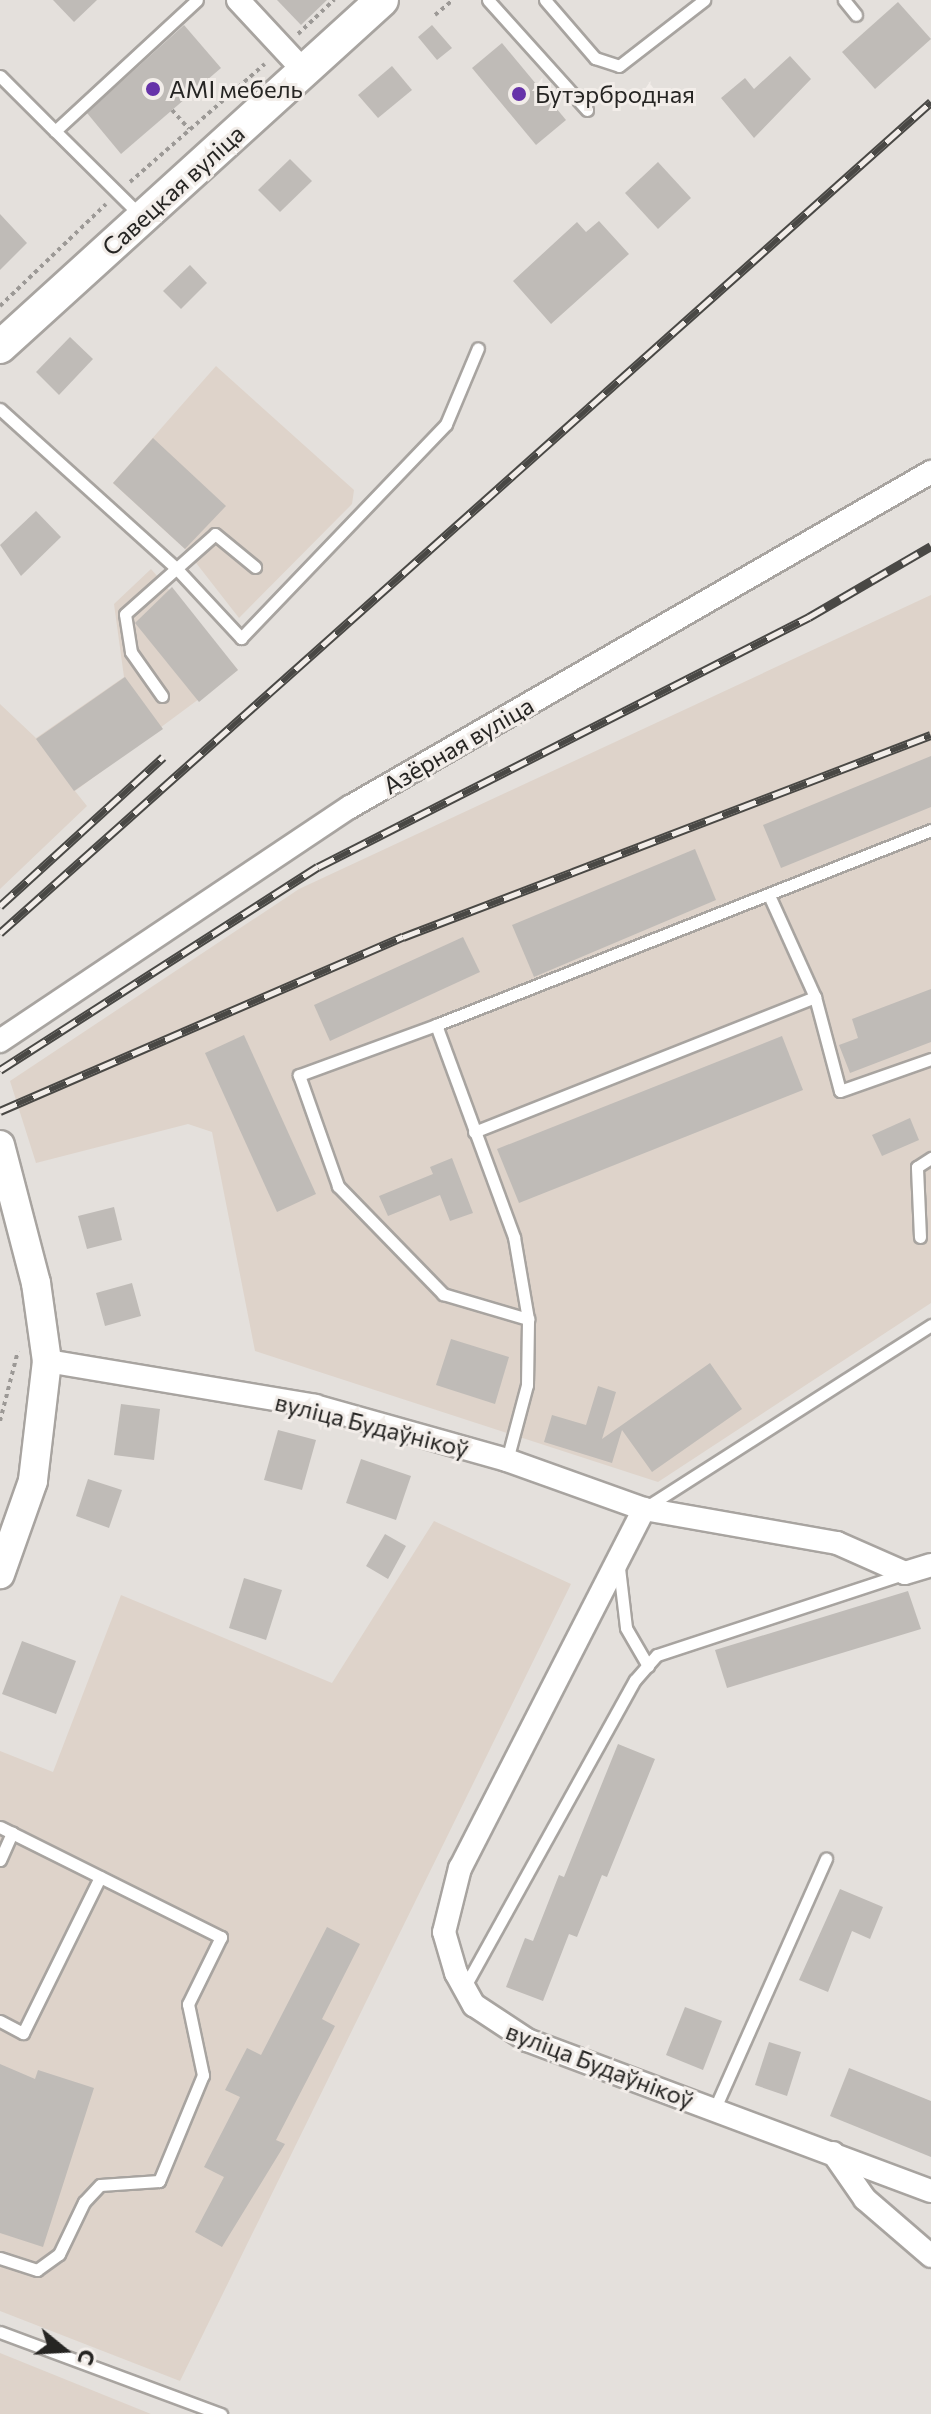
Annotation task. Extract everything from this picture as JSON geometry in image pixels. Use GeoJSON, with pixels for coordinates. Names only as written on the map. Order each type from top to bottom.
{"type":"FeatureCollection","features":[{"type":"Feature","properties":{"kind":"main road","name":"Савецкая вуліца"},"geometry":{"type":"LineString","coordinates":[[0,347],[143,217],[293,59],[382,0]]}},
{"type":"Feature","properties":{"kind":"street"},"geometry":{"type":"LineString","coordinates":[[238,0],[293,59]]}},
{"type":"Feature","properties":{"kind":"street","name":"Азёрная вуліца"},"geometry":{"type":"LineString","coordinates":[[0,1041],[350,807],[931,472]]}},
{"type":"Feature","properties":{"kind":"street"},"geometry":{"type":"LineString","coordinates":[[0,1145],[36,1283],[47,1361],[33,1481],[0,1574]]}},
{"type":"Feature","properties":{"kind":"street","name":"вуліца Будаўнікоў"},"geometry":{"type":"LineString","coordinates":[[47,1361],[315,1406],[507,1460],[644,1509],[837,1543],[905,1573]]}},
{"type":"Feature","properties":{"kind":"street","name":"вуліца Будаўнікоў"},"geometry":{"type":"LineString","coordinates":[[644,1509],[460,1868],[444,1932],[464,1988],[485,2015],[517,2035],[931,2191]]}},
{"type":"Feature","properties":{"kind":"street"},"geometry":{"type":"LineString","coordinates":[[905,1573],[931,1565]]}},
{"type":"Feature","properties":{"kind":"street"},"geometry":{"type":"LineString","coordinates":[[833,2153],[865,2199],[931,2256]]}},
{"type":"Feature","properties":{"kind":"lane"},"geometry":{"type":"LineString","coordinates":[[55,131],[197,0]]}},
{"type":"Feature","properties":{"kind":"lane"},"geometry":{"type":"LineString","coordinates":[[488,0],[587,110]]}},
{"type":"Feature","properties":{"kind":"lane"},"geometry":{"type":"LineString","coordinates":[[545,0],[595,58],[619,66],[704,0]]}},
{"type":"Feature","properties":{"kind":"lane"},"geometry":{"type":"LineString","coordinates":[[844,0],[856,15]]}},
{"type":"Feature","properties":{"kind":"lane"},"geometry":{"type":"LineString","coordinates":[[0,76],[143,217]]}},
{"type":"Feature","properties":{"kind":"lane"},"geometry":{"type":"LineString","coordinates":[[0,409],[176,568],[241,638],[446,424],[478,348]]}},
{"type":"Feature","properties":{"kind":"lane"},"geometry":{"type":"LineString","coordinates":[[162,696],[131,652],[125,614],[215,534],[255,567]]}},
{"type":"Feature","properties":{"kind":"lane"},"geometry":{"type":"LineString","coordinates":[[528,1319],[443,1294],[338,1186],[299,1075],[436,1025],[931,830]]}},
{"type":"Feature","properties":{"kind":"lane"},"geometry":{"type":"LineString","coordinates":[[769,895],[815,997],[840,1091],[931,1059]]}},
{"type":"Feature","properties":{"kind":"lane"},"geometry":{"type":"LineString","coordinates":[[474,1132],[815,997]]}},
{"type":"Feature","properties":{"kind":"lane"},"geometry":{"type":"LineString","coordinates":[[436,1025],[514,1237],[528,1319],[527,1385],[507,1460]]}},
{"type":"Feature","properties":{"kind":"lane"},"geometry":{"type":"LineString","coordinates":[[920,1237],[917,1167],[931,1158]]}},
{"type":"Feature","properties":{"kind":"lane"},"geometry":{"type":"LineString","coordinates":[[644,1509],[931,1325]]}},
{"type":"Feature","properties":{"kind":"lane"},"geometry":{"type":"LineString","coordinates":[[618,1559],[626,1628],[648,1666]]}},
{"type":"Feature","properties":{"kind":"lane"},"geometry":{"type":"LineString","coordinates":[[464,1988],[657,1655],[905,1573]]}},
{"type":"Feature","properties":{"kind":"lane"},"geometry":{"type":"LineString","coordinates":[[0,1827],[221,1937],[188,2004],[203,2075],[159,2181],[100,2185],[84,2202],[59,2254],[37,2270],[0,2258]]}},
{"type":"Feature","properties":{"kind":"lane"},"geometry":{"type":"LineString","coordinates":[[0,1860],[12,1833]]}},
{"type":"Feature","properties":{"kind":"lane"},"geometry":{"type":"LineString","coordinates":[[715,2108],[826,1859]]}},
{"type":"Feature","properties":{"kind":"lane"},"geometry":{"type":"LineString","coordinates":[[0,2021],[23,2033],[100,1877]]}},
{"type":"Feature","properties":{"kind":"lane"},"geometry":{"type":"LineString","coordinates":[[0,2332],[221,2414]]}},
{"type":"Feature","properties":{"kind":"path"},"geometry":{"type":"LineString","coordinates":[[0,306],[117,193],[190,130],[293,59],[324,6],[334,0]]}},
{"type":"Feature","properties":{"kind":"path"},"geometry":{"type":"LineString","coordinates":[[435,15],[453,0]]}},
{"type":"Feature","properties":{"kind":"path"},"geometry":{"type":"LineString","coordinates":[[172,110],[190,130]]}},
{"type":"Feature","properties":{"kind":"path"},"geometry":{"type":"LineString","coordinates":[[0,1421],[19,1345]]}},
{"type":"Feature","properties":{"kind":"shaded area"},"geometry":{"type":"Polygon","coordinates":[[[216,366],[354,490],[352,504],[239,618],[186,550],[113,483],[216,366]]]}},
{"type":"Feature","properties":{"kind":"shaded area"},"geometry":{"type":"Polygon","coordinates":[[[151,569],[238,670],[75,791],[87,806],[0,889],[0,704],[36,738],[124,677],[114,604],[151,569]]]}},
{"type":"Feature","properties":{"kind":"shaded area"},"geometry":{"type":"Polygon","coordinates":[[[931,595],[931,1303],[658,1482],[255,1351],[212,1132],[188,1124],[36,1163],[10,1081],[299,889],[931,595]]]}},
{"type":"Feature","properties":{"kind":"shaded area"},"geometry":{"type":"Polygon","coordinates":[[[434,1521],[571,1584],[180,2381],[0,2311],[0,1751],[53,1772],[121,1595],[332,1683],[434,1521]]]}},
{"type":"Feature","properties":{"kind":"shaded area"},"geometry":{"type":"Polygon","coordinates":[[[0,2353],[151,2414],[0,2414],[0,2353]]]}},
{"type":"Feature","properties":{"kind":"building"},"geometry":{"type":"Polygon","coordinates":[[[53,0],[97,0],[74,22],[53,0]]]}},
{"type":"Feature","properties":{"kind":"building"},"geometry":{"type":"Polygon","coordinates":[[[277,0],[327,0],[301,25],[277,0]]]}},
{"type":"Feature","properties":{"kind":"building"},"geometry":{"type":"Polygon","coordinates":[[[898,2],[931,39],[875,89],[842,52],[898,2]]]}},
{"type":"Feature","properties":{"kind":"building","name":"AMI мебель"},"geometry":{"type":"Polygon","coordinates":[[[184,25],[221,68],[121,154],[87,113],[184,25]]]}},
{"type":"Feature","properties":{"kind":"building"},"geometry":{"type":"Polygon","coordinates":[[[432,25],[452,48],[437,60],[418,37],[432,25]]]}},
{"type":"Feature","properties":{"kind":"building","name":"Бутэрбродная"},"geometry":{"type":"Polygon","coordinates":[[[502,43],[566,120],[536,145],[472,68],[502,43]]]}},
{"type":"Feature","properties":{"kind":"building"},"geometry":{"type":"Polygon","coordinates":[[[790,56],[811,79],[754,138],[721,98],[745,78],[754,89],[790,56]]]}},
{"type":"Feature","properties":{"kind":"building"},"geometry":{"type":"Polygon","coordinates":[[[392,66],[412,90],[378,118],[358,95],[392,66]]]}},
{"type":"Feature","properties":{"kind":"building"},"geometry":{"type":"Polygon","coordinates":[[[290,159],[312,181],[280,212],[258,190],[290,159]]]}},
{"type":"Feature","properties":{"kind":"building"},"geometry":{"type":"Polygon","coordinates":[[[658,162],[691,198],[658,229],[625,193],[658,162]]]}},
{"type":"Feature","properties":{"kind":"building"},"geometry":{"type":"Polygon","coordinates":[[[0,214],[27,243],[0,270],[0,214]]]}},
{"type":"Feature","properties":{"kind":"building"},"geometry":{"type":"Polygon","coordinates":[[[599,221],[629,254],[551,324],[513,281],[577,222],[586,232],[599,221]]]}},
{"type":"Feature","properties":{"kind":"building"},"geometry":{"type":"Polygon","coordinates":[[[190,265],[207,283],[181,309],[163,291],[190,265]]]}},
{"type":"Feature","properties":{"kind":"building"},"geometry":{"type":"Polygon","coordinates":[[[70,337],[93,359],[59,395],[36,372],[70,337]]]}},
{"type":"Feature","properties":{"kind":"building"},"geometry":{"type":"Polygon","coordinates":[[[153,438],[226,506],[185,549],[113,483],[153,438]]]}},
{"type":"Feature","properties":{"kind":"building"},"geometry":{"type":"Polygon","coordinates":[[[36,511],[61,537],[21,576],[0,545],[36,511]]]}},
{"type":"Feature","properties":{"kind":"building"},"geometry":{"type":"Polygon","coordinates":[[[172,587],[238,670],[199,702],[135,623],[172,587]]]}},
{"type":"Feature","properties":{"kind":"building"},"geometry":{"type":"Polygon","coordinates":[[[125,677],[163,729],[74,791],[36,739],[125,677]]]}},
{"type":"Feature","properties":{"kind":"building"},"geometry":{"type":"Polygon","coordinates":[[[931,756],[931,807],[781,868],[763,825],[931,756]]]}},
{"type":"Feature","properties":{"kind":"building"},"geometry":{"type":"Polygon","coordinates":[[[695,849],[716,900],[534,977],[512,925],[695,849]]]}},
{"type":"Feature","properties":{"kind":"building"},"geometry":{"type":"Polygon","coordinates":[[[463,937],[480,972],[330,1041],[314,1005],[463,937]]]}},
{"type":"Feature","properties":{"kind":"building"},"geometry":{"type":"Polygon","coordinates":[[[931,989],[931,1042],[850,1073],[839,1045],[858,1038],[852,1019],[931,989]]]}},
{"type":"Feature","properties":{"kind":"building"},"geometry":{"type":"Polygon","coordinates":[[[244,1035],[316,1194],[277,1212],[205,1053],[244,1035]]]}},
{"type":"Feature","properties":{"kind":"building"},"geometry":{"type":"Polygon","coordinates":[[[782,1036],[803,1090],[519,1203],[497,1149],[782,1036]]]}},
{"type":"Feature","properties":{"kind":"building"},"geometry":{"type":"Polygon","coordinates":[[[910,1118],[919,1140],[882,1156],[872,1135],[910,1118]]]}},
{"type":"Feature","properties":{"kind":"building"},"geometry":{"type":"Polygon","coordinates":[[[452,1158],[473,1213],[450,1221],[440,1195],[388,1216],[379,1196],[433,1174],[430,1167],[452,1158]]]}},
{"type":"Feature","properties":{"kind":"building"},"geometry":{"type":"Polygon","coordinates":[[[114,1207],[122,1240],[87,1249],[78,1216],[114,1207]]]}},
{"type":"Feature","properties":{"kind":"building"},"geometry":{"type":"Polygon","coordinates":[[[132,1283],[141,1316],[105,1326],[96,1293],[132,1283]]]}},
{"type":"Feature","properties":{"kind":"building"},"geometry":{"type":"Polygon","coordinates":[[[451,1339],[509,1357],[495,1404],[436,1385],[451,1339]]]}},
{"type":"Feature","properties":{"kind":"building"},"geometry":{"type":"Polygon","coordinates":[[[710,1363],[742,1409],[652,1472],[622,1430],[612,1463],[544,1442],[552,1415],[586,1425],[598,1386],[616,1392],[602,1439],[710,1363]]]}},
{"type":"Feature","properties":{"kind":"building"},"geometry":{"type":"Polygon","coordinates":[[[121,1404],[160,1409],[154,1460],[114,1455],[121,1404]]]}},
{"type":"Feature","properties":{"kind":"building"},"geometry":{"type":"Polygon","coordinates":[[[278,1430],[316,1440],[302,1490],[264,1480],[278,1430]]]}},
{"type":"Feature","properties":{"kind":"building"},"geometry":{"type":"Polygon","coordinates":[[[361,1459],[411,1476],[396,1520],[346,1503],[361,1459]]]}},
{"type":"Feature","properties":{"kind":"building"},"geometry":{"type":"Polygon","coordinates":[[[88,1479],[122,1490],[109,1528],[76,1516],[88,1479]]]}},
{"type":"Feature","properties":{"kind":"building"},"geometry":{"type":"Polygon","coordinates":[[[385,1534],[406,1546],[388,1579],[366,1566],[385,1534]]]}},
{"type":"Feature","properties":{"kind":"building"},"geometry":{"type":"Polygon","coordinates":[[[244,1578],[282,1590],[266,1640],[229,1628],[244,1578]]]}},
{"type":"Feature","properties":{"kind":"building"},"geometry":{"type":"Polygon","coordinates":[[[908,1591],[921,1629],[727,1688],[715,1650],[908,1591]]]}},
{"type":"Feature","properties":{"kind":"building"},"geometry":{"type":"Polygon","coordinates":[[[22,1641],[76,1661],[56,1714],[2,1694],[22,1641]]]}},
{"type":"Feature","properties":{"kind":"building"},"geometry":{"type":"Polygon","coordinates":[[[618,1744],[655,1759],[607,1877],[602,1875],[577,1937],[569,1934],[543,2001],[506,1987],[525,1938],[533,1941],[559,1875],[564,1877],[618,1744]]]}},
{"type":"Feature","properties":{"kind":"building"},"geometry":{"type":"Polygon","coordinates":[[[840,1889],[883,1907],[870,1939],[852,1931],[828,1992],[799,1980],[840,1889]]]}},
{"type":"Feature","properties":{"kind":"building"},"geometry":{"type":"Polygon","coordinates":[[[327,1927],[360,1944],[322,2019],[335,2026],[276,2140],[285,2144],[222,2247],[195,2232],[224,2177],[204,2167],[240,2097],[225,2090],[247,2048],[261,2055],[327,1927]]]}},
{"type":"Feature","properties":{"kind":"building"},"geometry":{"type":"Polygon","coordinates":[[[685,2007],[722,2021],[703,2070],[666,2055],[685,2007]]]}},
{"type":"Feature","properties":{"kind":"building"},"geometry":{"type":"Polygon","coordinates":[[[769,2042],[801,2052],[787,2096],[755,2085],[769,2042]]]}},
{"type":"Feature","properties":{"kind":"building"},"geometry":{"type":"Polygon","coordinates":[[[0,2064],[35,2079],[38,2070],[94,2088],[43,2247],[0,2233],[0,2064]]]}},
{"type":"Feature","properties":{"kind":"building"},"geometry":{"type":"Polygon","coordinates":[[[849,2068],[931,2101],[931,2157],[830,2116],[849,2068]]]}},
{"type":"Feature","properties":{"kind":"railway"},"geometry":{"type":"LineString","coordinates":[[0,933],[931,102]]}},
{"type":"Feature","properties":{"kind":"railway"},"geometry":{"type":"LineString","coordinates":[[0,1070],[318,867],[809,617],[931,546]]}},
{"type":"Feature","properties":{"kind":"railway"},"geometry":{"type":"LineString","coordinates":[[0,1111],[403,937],[931,735]]}},
{"type":"Feature","properties":{"kind":"railway"},"geometry":{"type":"LineString","coordinates":[[0,906],[163,757]]}},
{"type":"Feature","properties":{"kind":"place","name":"AMI мебель"},"geometry":{"type":"Point","coordinates":[153,89]}},
{"type":"Feature","properties":{"kind":"place","name":"Бутэрбродная"},"geometry":{"type":"Point","coordinates":[519,94]}}]}
